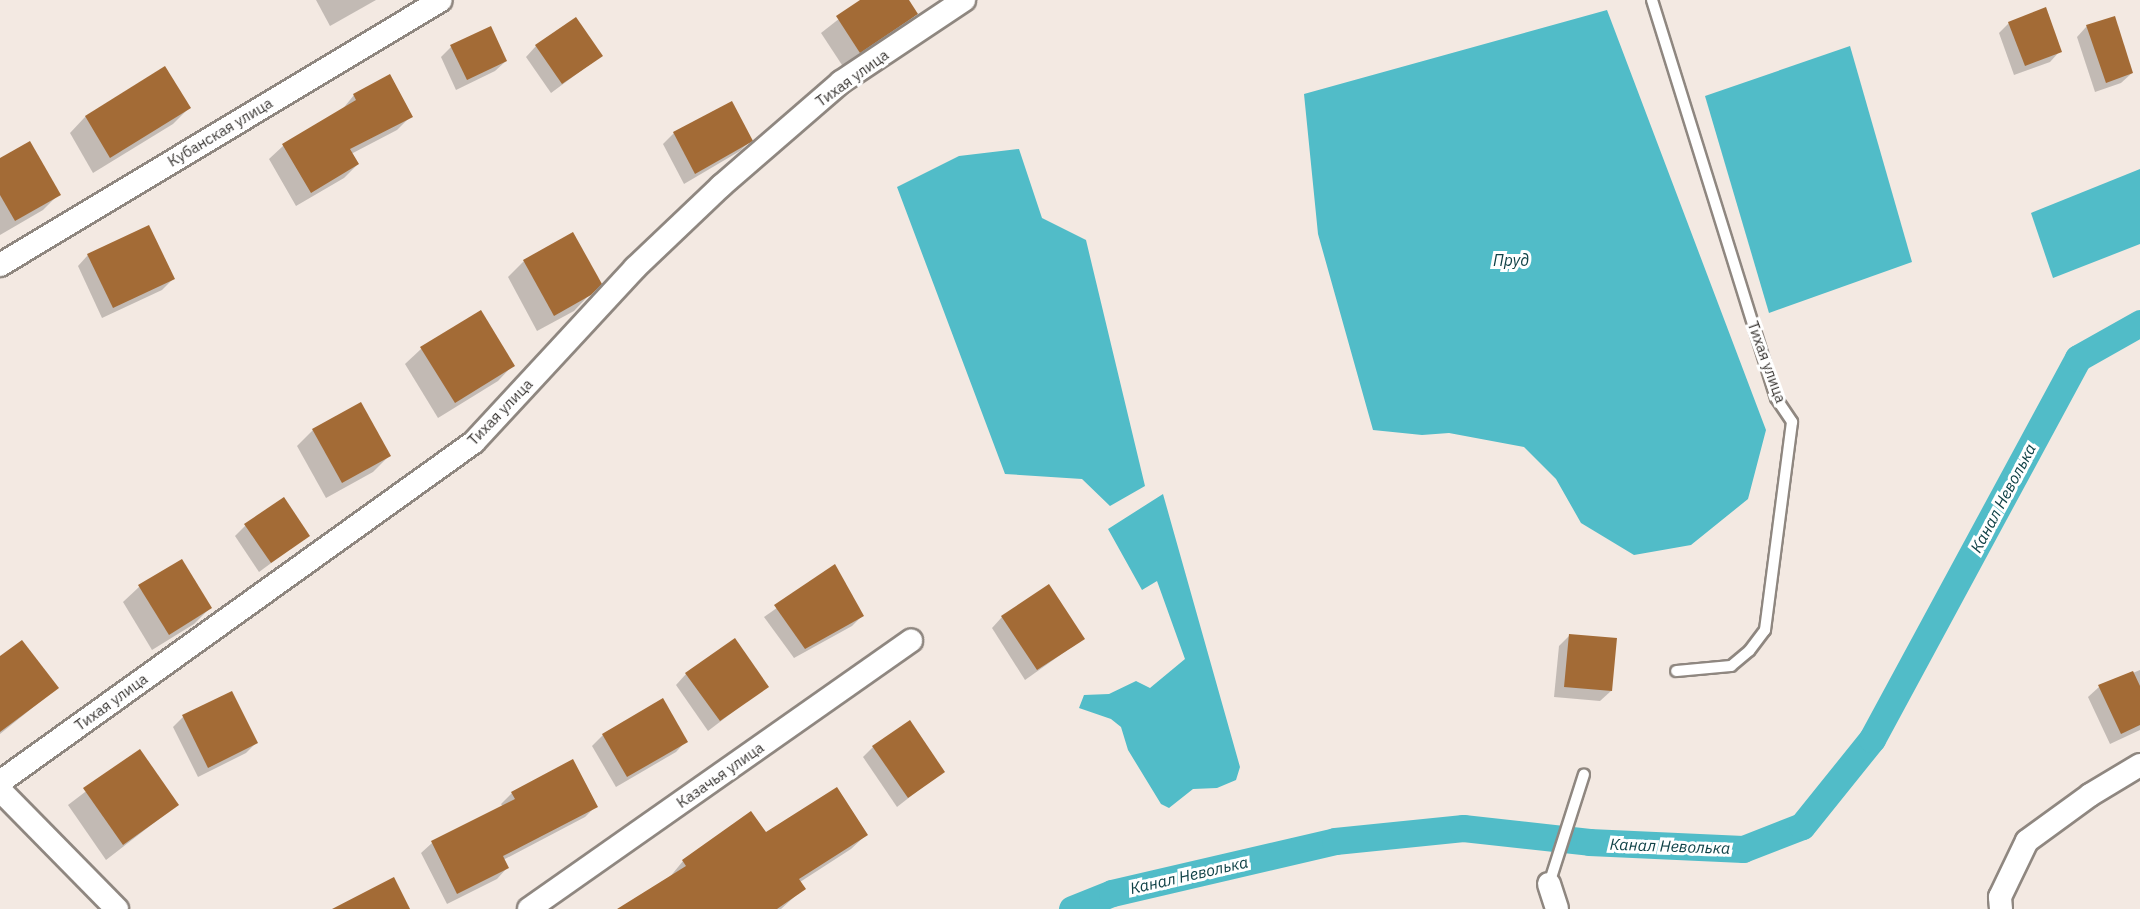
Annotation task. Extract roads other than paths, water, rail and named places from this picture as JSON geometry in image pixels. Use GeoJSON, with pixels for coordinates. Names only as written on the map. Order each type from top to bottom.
{"type":"FeatureCollection","features":[{"type":"Feature","properties":{"kind":"street","name":"Кубанская улица"},"geometry":{"type":"LineString","coordinates":[[0,265],[441,0]]}},
{"type":"Feature","properties":{"kind":"street","name":"Тихая улица"},"geometry":{"type":"LineString","coordinates":[[0,782],[474,442],[634,268],[721,186],[841,81],[964,0]]}},
{"type":"Feature","properties":{"kind":"street","name":"Казачья улица"},"geometry":{"type":"LineString","coordinates":[[529,909],[911,641]]}},
{"type":"Feature","properties":{"kind":"street"},"geometry":{"type":"LineString","coordinates":[[2001,903],[2027,842],[2090,795],[2140,765]]}},
{"type":"Feature","properties":{"kind":"street"},"geometry":{"type":"LineString","coordinates":[[0,790],[117,909]]}},
{"type":"Feature","properties":{"kind":"street"},"geometry":{"type":"LineString","coordinates":[[1549,884],[1557,909]]}},
{"type":"Feature","properties":{"kind":"lane","name":"Тихая улица"},"geometry":{"type":"LineString","coordinates":[[1652,0],[1776,398],[1792,422],[1765,630],[1749,651],[1731,666],[1676,671]]}},
{"type":"Feature","properties":{"kind":"lane"},"geometry":{"type":"LineString","coordinates":[[1549,884],[1584,774]]}},
{"type":"Feature","properties":{"kind":"water","name":"Пруд"},"geometry":{"type":"Polygon","coordinates":[[[1607,10],[1766,430],[1748,499],[1691,545],[1634,555],[1581,523],[1556,479],[1524,447],[1449,433],[1422,435],[1373,430],[1318,234],[1304,94],[1607,10]]]}},
{"type":"Feature","properties":{"kind":"water"},"geometry":{"type":"Polygon","coordinates":[[[1850,46],[1912,262],[1769,313],[1705,96],[1850,46]]]}},
{"type":"Feature","properties":{"kind":"water"},"geometry":{"type":"Polygon","coordinates":[[[1019,149],[1042,218],[1086,240],[1145,486],[1110,506],[1082,479],[1005,474],[897,187],[959,156],[1019,149]]]}},
{"type":"Feature","properties":{"kind":"water"},"geometry":{"type":"Polygon","coordinates":[[[2140,169],[2140,244],[2053,278],[2031,213],[2140,169]]]}},
{"type":"Feature","properties":{"kind":"water"},"geometry":{"type":"Polygon","coordinates":[[[1163,494],[1240,767],[1236,780],[1217,788],[1193,789],[1169,808],[1161,804],[1128,750],[1121,727],[1111,719],[1079,708],[1084,695],[1109,694],[1136,681],[1150,688],[1185,659],[1157,581],[1142,590],[1108,529],[1163,494]]]}},
{"type":"Feature","properties":{"kind":"waterway","name":"Канал Неволька"},"geometry":{"type":"LineString","coordinates":[[1072,909],[1112,893],[1335,841],[1463,828],[1589,842],[1743,849],[1802,826],[1872,739],[2078,358],[2140,323]]}}]}
